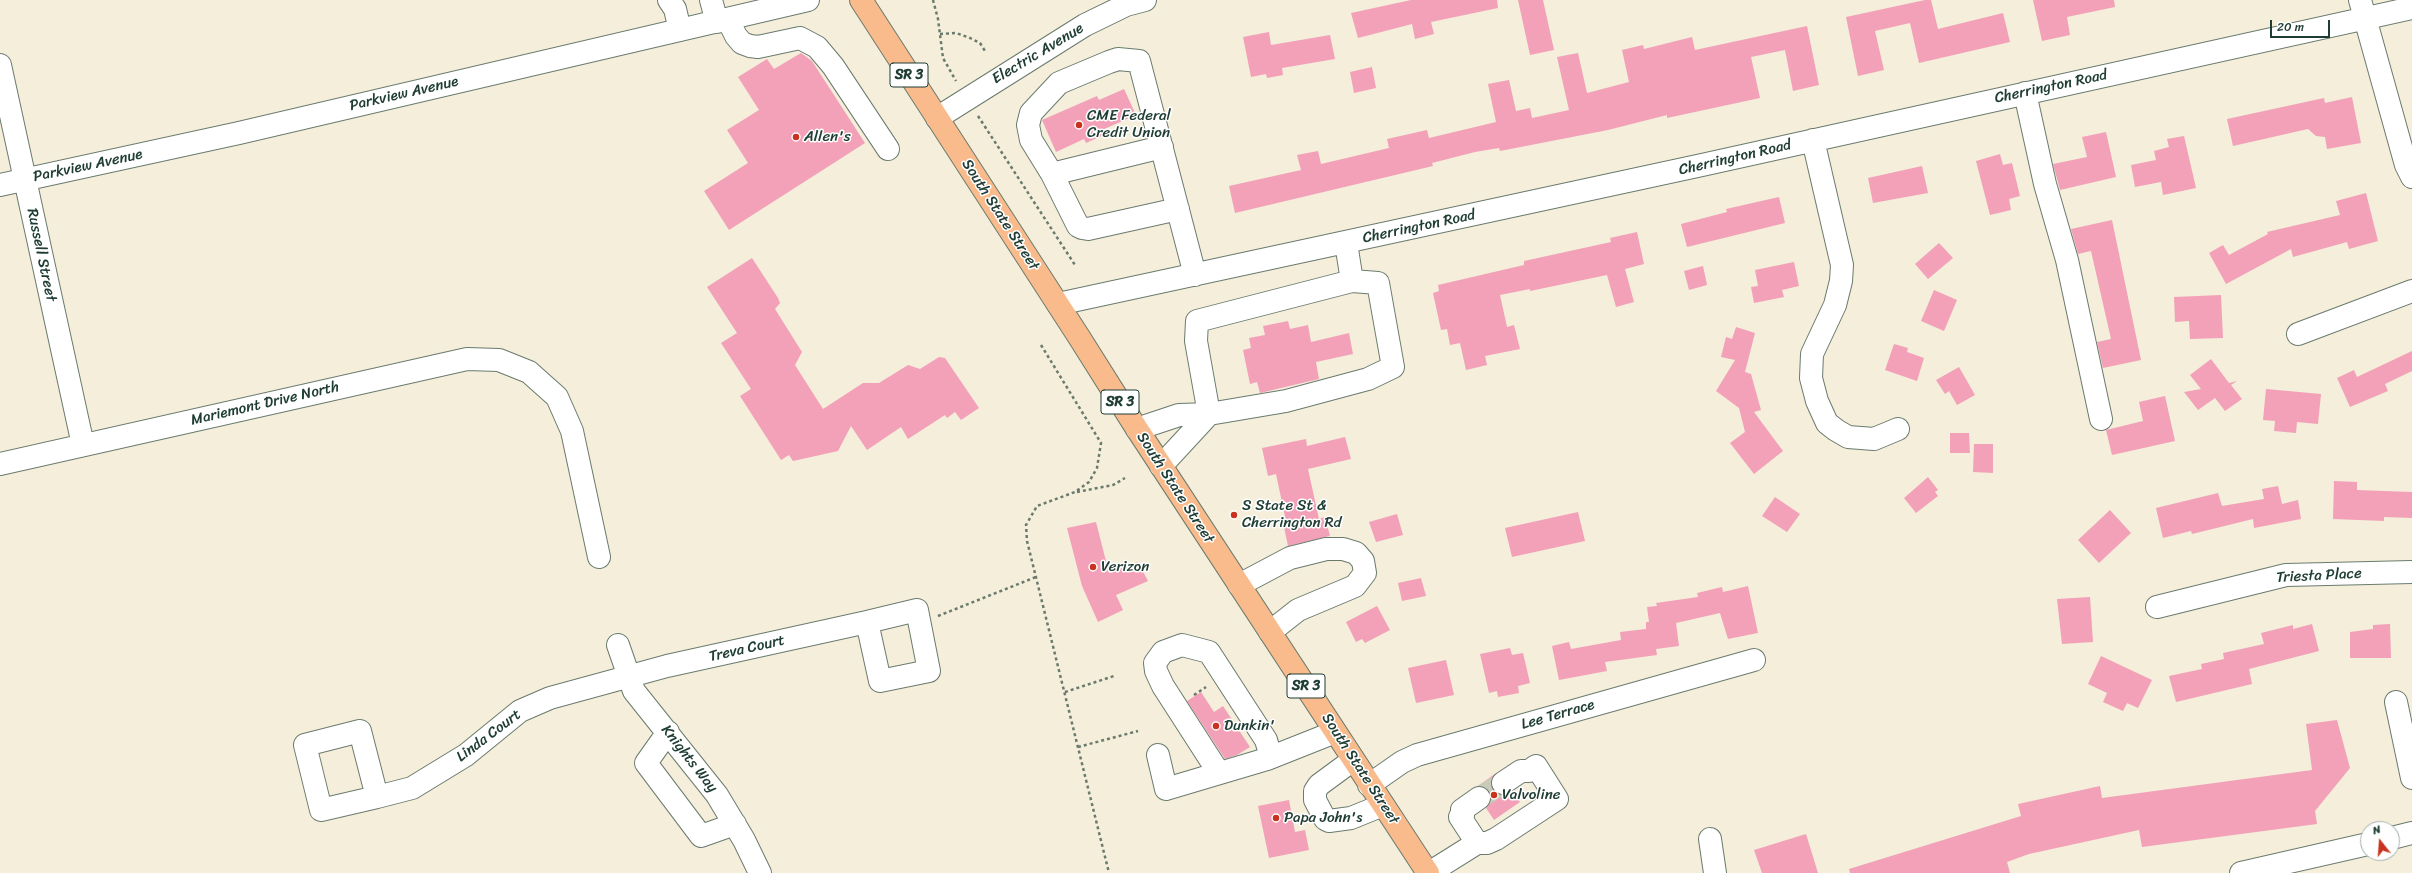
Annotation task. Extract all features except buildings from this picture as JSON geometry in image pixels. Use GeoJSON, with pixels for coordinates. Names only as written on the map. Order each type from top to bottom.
{"type":"FeatureCollection","features":[{"type":"Feature","properties":{"kind":"main road","name":"South State Street"},"geometry":{"type":"LineString","coordinates":[[861,0],[1161,466],[1369,785],[1429,873]]}},
{"type":"Feature","properties":{"kind":"street"},"geometry":{"type":"LineString","coordinates":[[669,0],[675,9],[680,30]]}},
{"type":"Feature","properties":{"kind":"street"},"geometry":{"type":"LineString","coordinates":[[711,0],[722,21],[742,43],[758,47],[800,38],[817,47],[833,66],[888,149]]}},
{"type":"Feature","properties":{"kind":"street","name":"Parkview Avenue"},"geometry":{"type":"LineString","coordinates":[[0,185],[239,133],[808,0]]}},
{"type":"Feature","properties":{"kind":"street","name":"Electric Avenue"},"geometry":{"type":"LineString","coordinates":[[937,118],[1085,25],[1126,5],[1146,0]]}},
{"type":"Feature","properties":{"kind":"street","name":"Cherrington Road"},"geometry":{"type":"LineString","coordinates":[[1058,304],[2024,93],[2362,9],[2412,8]]}},
{"type":"Feature","properties":{"kind":"street"},"geometry":{"type":"LineString","coordinates":[[2362,9],[2406,165],[2412,177]]}},
{"type":"Feature","properties":{"kind":"street"},"geometry":{"type":"LineString","coordinates":[[1178,209],[1088,229],[1078,226],[1052,174],[1031,140],[1028,125],[1031,113],[1059,83],[1109,62],[1131,59],[1139,61],[1142,67],[1195,275]]}},
{"type":"Feature","properties":{"kind":"street","name":"Russell Street"},"geometry":{"type":"LineString","coordinates":[[0,65],[83,445]]}},
{"type":"Feature","properties":{"kind":"street"},"geometry":{"type":"LineString","coordinates":[[2024,93],[2045,184],[2067,260],[2101,419]]}},
{"type":"Feature","properties":{"kind":"street"},"geometry":{"type":"LineString","coordinates":[[1813,140],[1842,265],[1841,281],[1834,305],[1812,354],[1812,378],[1817,401],[1827,422],[1836,430],[1848,436],[1874,439],[1898,429]]}},
{"type":"Feature","properties":{"kind":"street"},"geometry":{"type":"LineString","coordinates":[[1052,174],[1162,147]]}},
{"type":"Feature","properties":{"kind":"street"},"geometry":{"type":"LineString","coordinates":[[1346,242],[1352,281]]}},
{"type":"Feature","properties":{"kind":"street"},"geometry":{"type":"LineString","coordinates":[[1137,429],[1179,415],[1209,414],[1286,401],[1368,379],[1393,367],[1378,283],[1352,281],[1197,321],[1196,341],[1209,414]]}},
{"type":"Feature","properties":{"kind":"street"},"geometry":{"type":"LineString","coordinates":[[2298,334],[2412,292]]}},
{"type":"Feature","properties":{"kind":"street","name":"Mariemont Drive North"},"geometry":{"type":"LineString","coordinates":[[0,464],[467,359],[499,360],[529,372],[557,397],[572,431],[599,557]]}},
{"type":"Feature","properties":{"kind":"street"},"geometry":{"type":"LineString","coordinates":[[1161,466],[1209,414]]}},
{"type":"Feature","properties":{"kind":"street"},"geometry":{"type":"LineString","coordinates":[[1239,585],[1290,558],[1326,549],[1343,549],[1356,553],[1363,561],[1365,573],[1355,586],[1298,610],[1270,632]]}},
{"type":"Feature","properties":{"kind":"street","name":"Triesta Place"},"geometry":{"type":"LineString","coordinates":[[2158,607],[2286,575],[2412,572]]}},
{"type":"Feature","properties":{"kind":"street","name":"Treva Court"},"geometry":{"type":"LineString","coordinates":[[628,677],[917,610],[929,671],[880,682],[867,622]]}},
{"type":"Feature","properties":{"kind":"street"},"geometry":{"type":"LineString","coordinates":[[1219,773],[1162,686],[1156,671],[1154,662],[1163,652],[1182,644],[1208,652],[1266,740],[1271,757]]}},
{"type":"Feature","properties":{"kind":"street","name":"Knights Way"},"geometry":{"type":"LineString","coordinates":[[618,645],[634,691],[717,795],[735,824],[760,873]]}},
{"type":"Feature","properties":{"kind":"street","name":"Lee Terrace"},"geometry":{"type":"LineString","coordinates":[[1369,785],[1402,762],[1417,755],[1754,660]]}},
{"type":"Feature","properties":{"kind":"street","name":"Linda Court"},"geometry":{"type":"LineString","coordinates":[[377,797],[412,788],[452,764],[466,755],[520,711],[550,698],[628,677]]}},
{"type":"Feature","properties":{"kind":"street"},"geometry":{"type":"LineString","coordinates":[[2396,702],[2412,778]]}},
{"type":"Feature","properties":{"kind":"street"},"geometry":{"type":"LineString","coordinates":[[668,732],[646,763],[701,836],[735,824]]}},
{"type":"Feature","properties":{"kind":"street"},"geometry":{"type":"LineString","coordinates":[[1158,754],[1166,789],[1271,757],[1335,732]]}},
{"type":"Feature","properties":{"kind":"street"},"geometry":{"type":"LineString","coordinates":[[1353,760],[1319,784],[1315,791],[1315,800],[1325,819],[1329,821],[1351,818],[1383,805]]}},
{"type":"Feature","properties":{"kind":"street"},"geometry":{"type":"LineString","coordinates":[[1429,873],[1477,843],[1488,843],[1496,839],[1556,800],[1536,766],[1529,771],[1526,779],[1505,787]]}},
{"type":"Feature","properties":{"kind":"street"},"geometry":{"type":"LineString","coordinates":[[1477,843],[1460,817],[1463,815],[1462,810],[1482,802]]}},
{"type":"Feature","properties":{"kind":"street"},"geometry":{"type":"LineString","coordinates":[[2400,836],[2412,834]]}},
{"type":"Feature","properties":{"kind":"street"},"geometry":{"type":"LineString","coordinates":[[1710,838],[1715,873]]}},
{"type":"Feature","properties":{"kind":"street"},"geometry":{"type":"LineString","coordinates":[[2241,873],[2360,846]]}},
{"type":"Feature","properties":{"kind":"path"},"geometry":{"type":"LineString","coordinates":[[933,0],[943,58]]}},
{"type":"Feature","properties":{"kind":"path"},"geometry":{"type":"LineString","coordinates":[[940,34],[956,33],[970,38],[980,43],[985,51]]}},
{"type":"Feature","properties":{"kind":"path"},"geometry":{"type":"LineString","coordinates":[[982,124],[1075,266]]}},
{"type":"Feature","properties":{"kind":"path"},"geometry":{"type":"LineString","coordinates":[[1041,345],[1101,443],[1097,468],[1089,482],[1074,492]]}},
{"type":"Feature","properties":{"kind":"path"},"geometry":{"type":"LineString","coordinates":[[1109,873],[1027,540],[1026,525],[1037,506],[1074,492],[1113,485],[1125,478]]}},
{"type":"Feature","properties":{"kind":"path"},"geometry":{"type":"LineString","coordinates":[[948,614],[1036,577]]}},
{"type":"Feature","properties":{"kind":"path"},"geometry":{"type":"LineString","coordinates":[[920,623],[1036,577]]}},
{"type":"Feature","properties":{"kind":"path"},"geometry":{"type":"LineString","coordinates":[[1065,692],[1114,676]]}},
{"type":"Feature","properties":{"kind":"path"},"geometry":{"type":"LineString","coordinates":[[1078,747],[1138,731]]}},
{"type":"Feature","properties":{"kind":"tunnel"},"geometry":{"type":"LineString","coordinates":[[1479,798],[1503,783]]}},
{"type":"Feature","properties":{"kind":"place","name":"CME Federal Credit Union"},"geometry":{"type":"Point","coordinates":[1079,125]}},
{"type":"Feature","properties":{"kind":"place","name":"Allen's"},"geometry":{"type":"Point","coordinates":[796,137]}},
{"type":"Feature","properties":{"kind":"place","name":"S State St & Cherrington Rd"},"geometry":{"type":"Point","coordinates":[1234,515]}},
{"type":"Feature","properties":{"kind":"place","name":"Verizon"},"geometry":{"type":"Point","coordinates":[1093,567]}},
{"type":"Feature","properties":{"kind":"place","name":"Dunkin'"},"geometry":{"type":"Point","coordinates":[1216,726]}},
{"type":"Feature","properties":{"kind":"place","name":"Valvoline"},"geometry":{"type":"Point","coordinates":[1494,795]}},
{"type":"Feature","properties":{"kind":"place","name":"Papa John's"},"geometry":{"type":"Point","coordinates":[1276,818]}}]}
